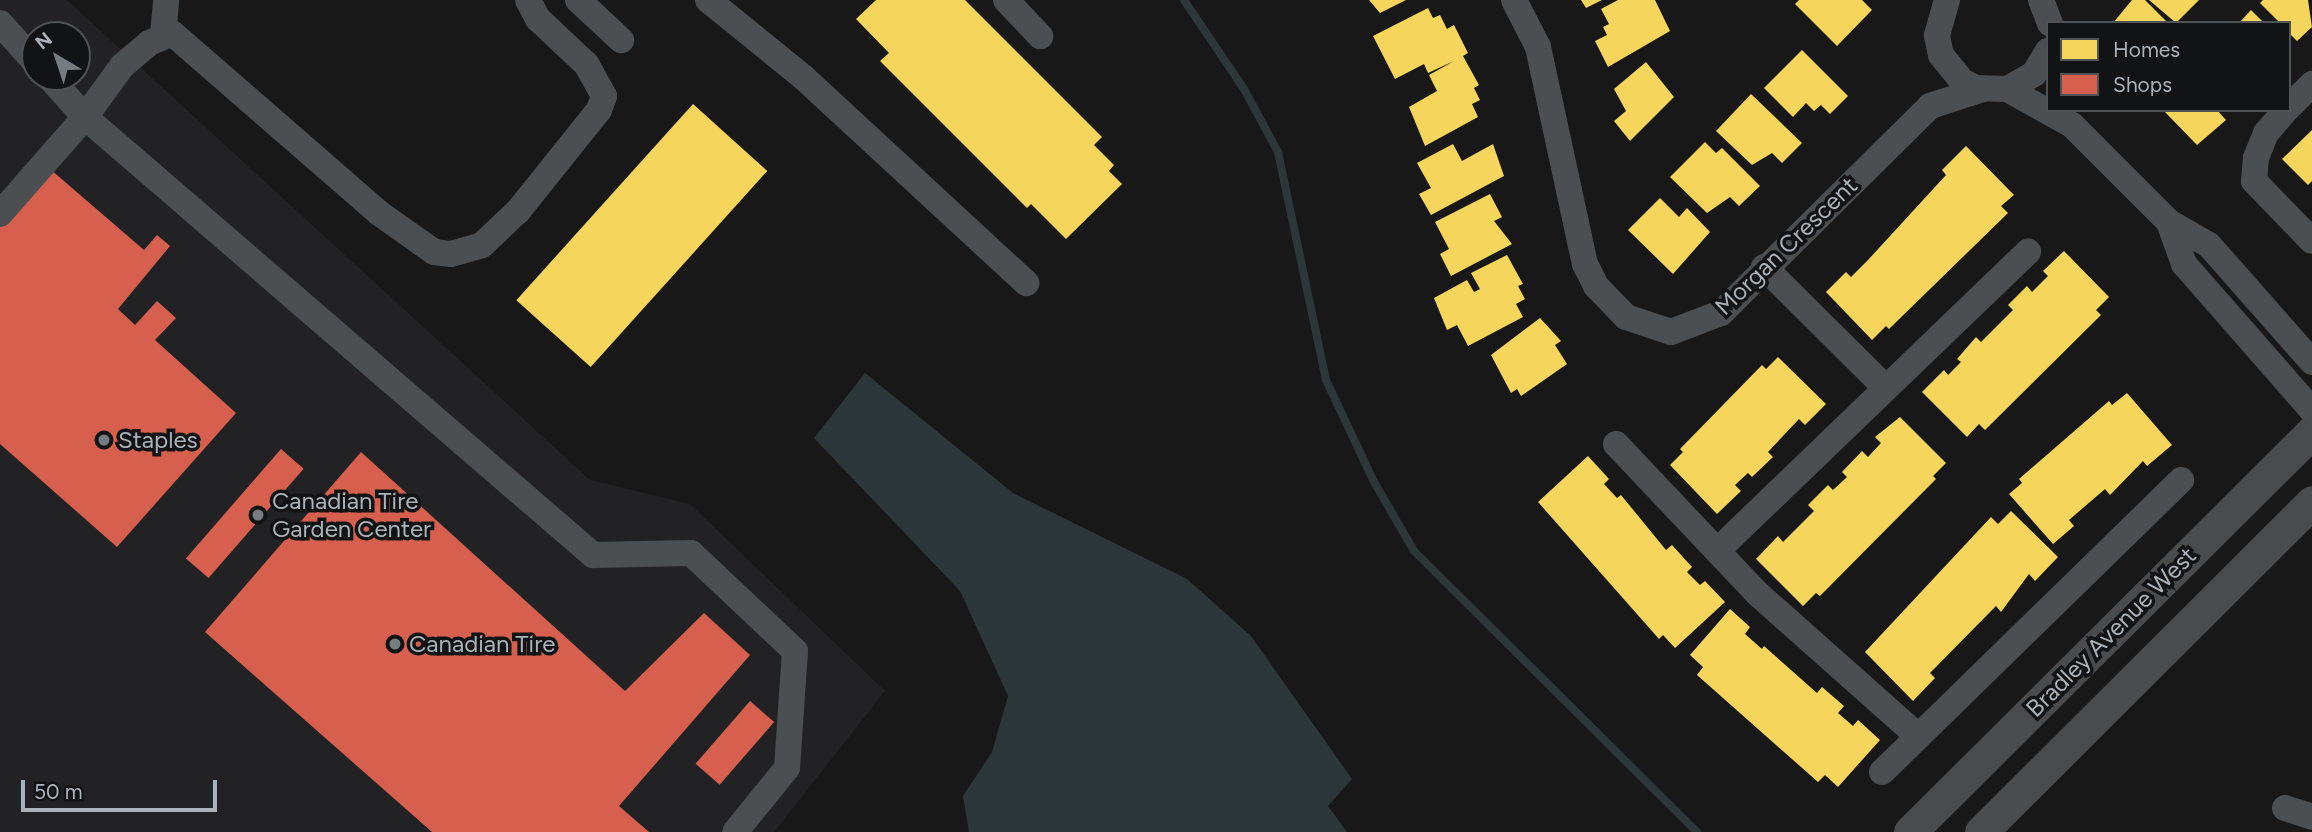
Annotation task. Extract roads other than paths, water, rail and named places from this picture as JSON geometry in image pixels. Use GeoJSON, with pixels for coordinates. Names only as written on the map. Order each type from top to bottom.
{"type":"FeatureCollection","features":[{"type":"Feature","properties":{"kind":"main road","name":"Bradley Avenue West"},"geometry":{"type":"LineString","coordinates":[[1910,832],[2312,432]]}},
{"type":"Feature","properties":{"kind":"main road","name":"Bradley Avenue West"},"geometry":{"type":"LineString","coordinates":[[1981,832],[2312,502]]}},
{"type":"Feature","properties":{"kind":"street"},"geometry":{"type":"LineString","coordinates":[[163,36],[166,0]]}},
{"type":"Feature","properties":{"kind":"street"},"geometry":{"type":"LineString","coordinates":[[0,214],[85,117],[122,66],[149,43],[172,33],[196,49],[379,213],[435,252],[451,254],[482,245],[518,211],[602,103],[597,80],[538,19],[528,0]]}},
{"type":"Feature","properties":{"kind":"street"},"geometry":{"type":"LineString","coordinates":[[578,0],[621,40]]}},
{"type":"Feature","properties":{"kind":"street"},"geometry":{"type":"LineString","coordinates":[[1006,0],[1041,36]]}},
{"type":"Feature","properties":{"kind":"street","name":"Morgan Crescent"},"geometry":{"type":"LineString","coordinates":[[1514,0],[1538,47],[1585,264],[1612,305],[1642,324],[1671,332],[1721,313],[1764,267],[1930,106],[1995,89],[2034,74],[2046,54]]}},
{"type":"Feature","properties":{"kind":"street"},"geometry":{"type":"LineString","coordinates":[[2041,0],[2050,21]]}},
{"type":"Feature","properties":{"kind":"street"},"geometry":{"type":"LineString","coordinates":[[2052,21],[2058,0]]}},
{"type":"Feature","properties":{"kind":"street"},"geometry":{"type":"LineString","coordinates":[[713,1],[803,77],[1026,283]]}},
{"type":"Feature","properties":{"kind":"street"},"geometry":{"type":"LineString","coordinates":[[1930,106],[1940,49],[1941,6]]}},
{"type":"Feature","properties":{"kind":"street"},"geometry":{"type":"LineString","coordinates":[[0,23],[21,46]]}},
{"type":"Feature","properties":{"kind":"street"},"geometry":{"type":"LineString","coordinates":[[1940,49],[1951,71],[2046,109]]}},
{"type":"Feature","properties":{"kind":"street"},"geometry":{"type":"LineString","coordinates":[[2291,106],[2312,84]]}},
{"type":"Feature","properties":{"kind":"street"},"geometry":{"type":"LineString","coordinates":[[62,91],[85,117],[593,555],[691,553],[795,651],[787,768],[735,832]]}},
{"type":"Feature","properties":{"kind":"street"},"geometry":{"type":"LineString","coordinates":[[2285,112],[2266,133],[2256,158],[2254,181],[2312,241]]}},
{"type":"Feature","properties":{"kind":"street"},"geometry":{"type":"LineString","coordinates":[[2069,118],[2169,222],[2209,245],[2312,362]]}},
{"type":"Feature","properties":{"kind":"street"},"geometry":{"type":"LineString","coordinates":[[2169,222],[2184,264],[2312,410]]}},
{"type":"Feature","properties":{"kind":"street"},"geometry":{"type":"LineString","coordinates":[[1719,549],[2028,252]]}},
{"type":"Feature","properties":{"kind":"street"},"geometry":{"type":"LineString","coordinates":[[1764,267],[1886,388]]}},
{"type":"Feature","properties":{"kind":"street"},"geometry":{"type":"LineString","coordinates":[[1616,444],[1719,549],[1758,594],[1917,735]]}},
{"type":"Feature","properties":{"kind":"street"},"geometry":{"type":"LineString","coordinates":[[1882,772],[2181,480]]}},
{"type":"Feature","properties":{"kind":"street"},"geometry":{"type":"LineString","coordinates":[[2285,808],[2312,817]]}},
{"type":"Feature","properties":{"kind":"waterway"},"geometry":{"type":"LineString","coordinates":[[1184,0],[1244,89],[1278,152],[1326,380],[1373,480],[1414,551],[1697,832]]}},
{"type":"Feature","properties":{"kind":"place","name":"Staples"},"geometry":{"type":"Point","coordinates":[104,440]}},
{"type":"Feature","properties":{"kind":"place","name":"Canadian Tire Garden Center"},"geometry":{"type":"Point","coordinates":[258,515]}},
{"type":"Feature","properties":{"kind":"place","name":"Canadian Tire"},"geometry":{"type":"Point","coordinates":[395,644]}}]}
